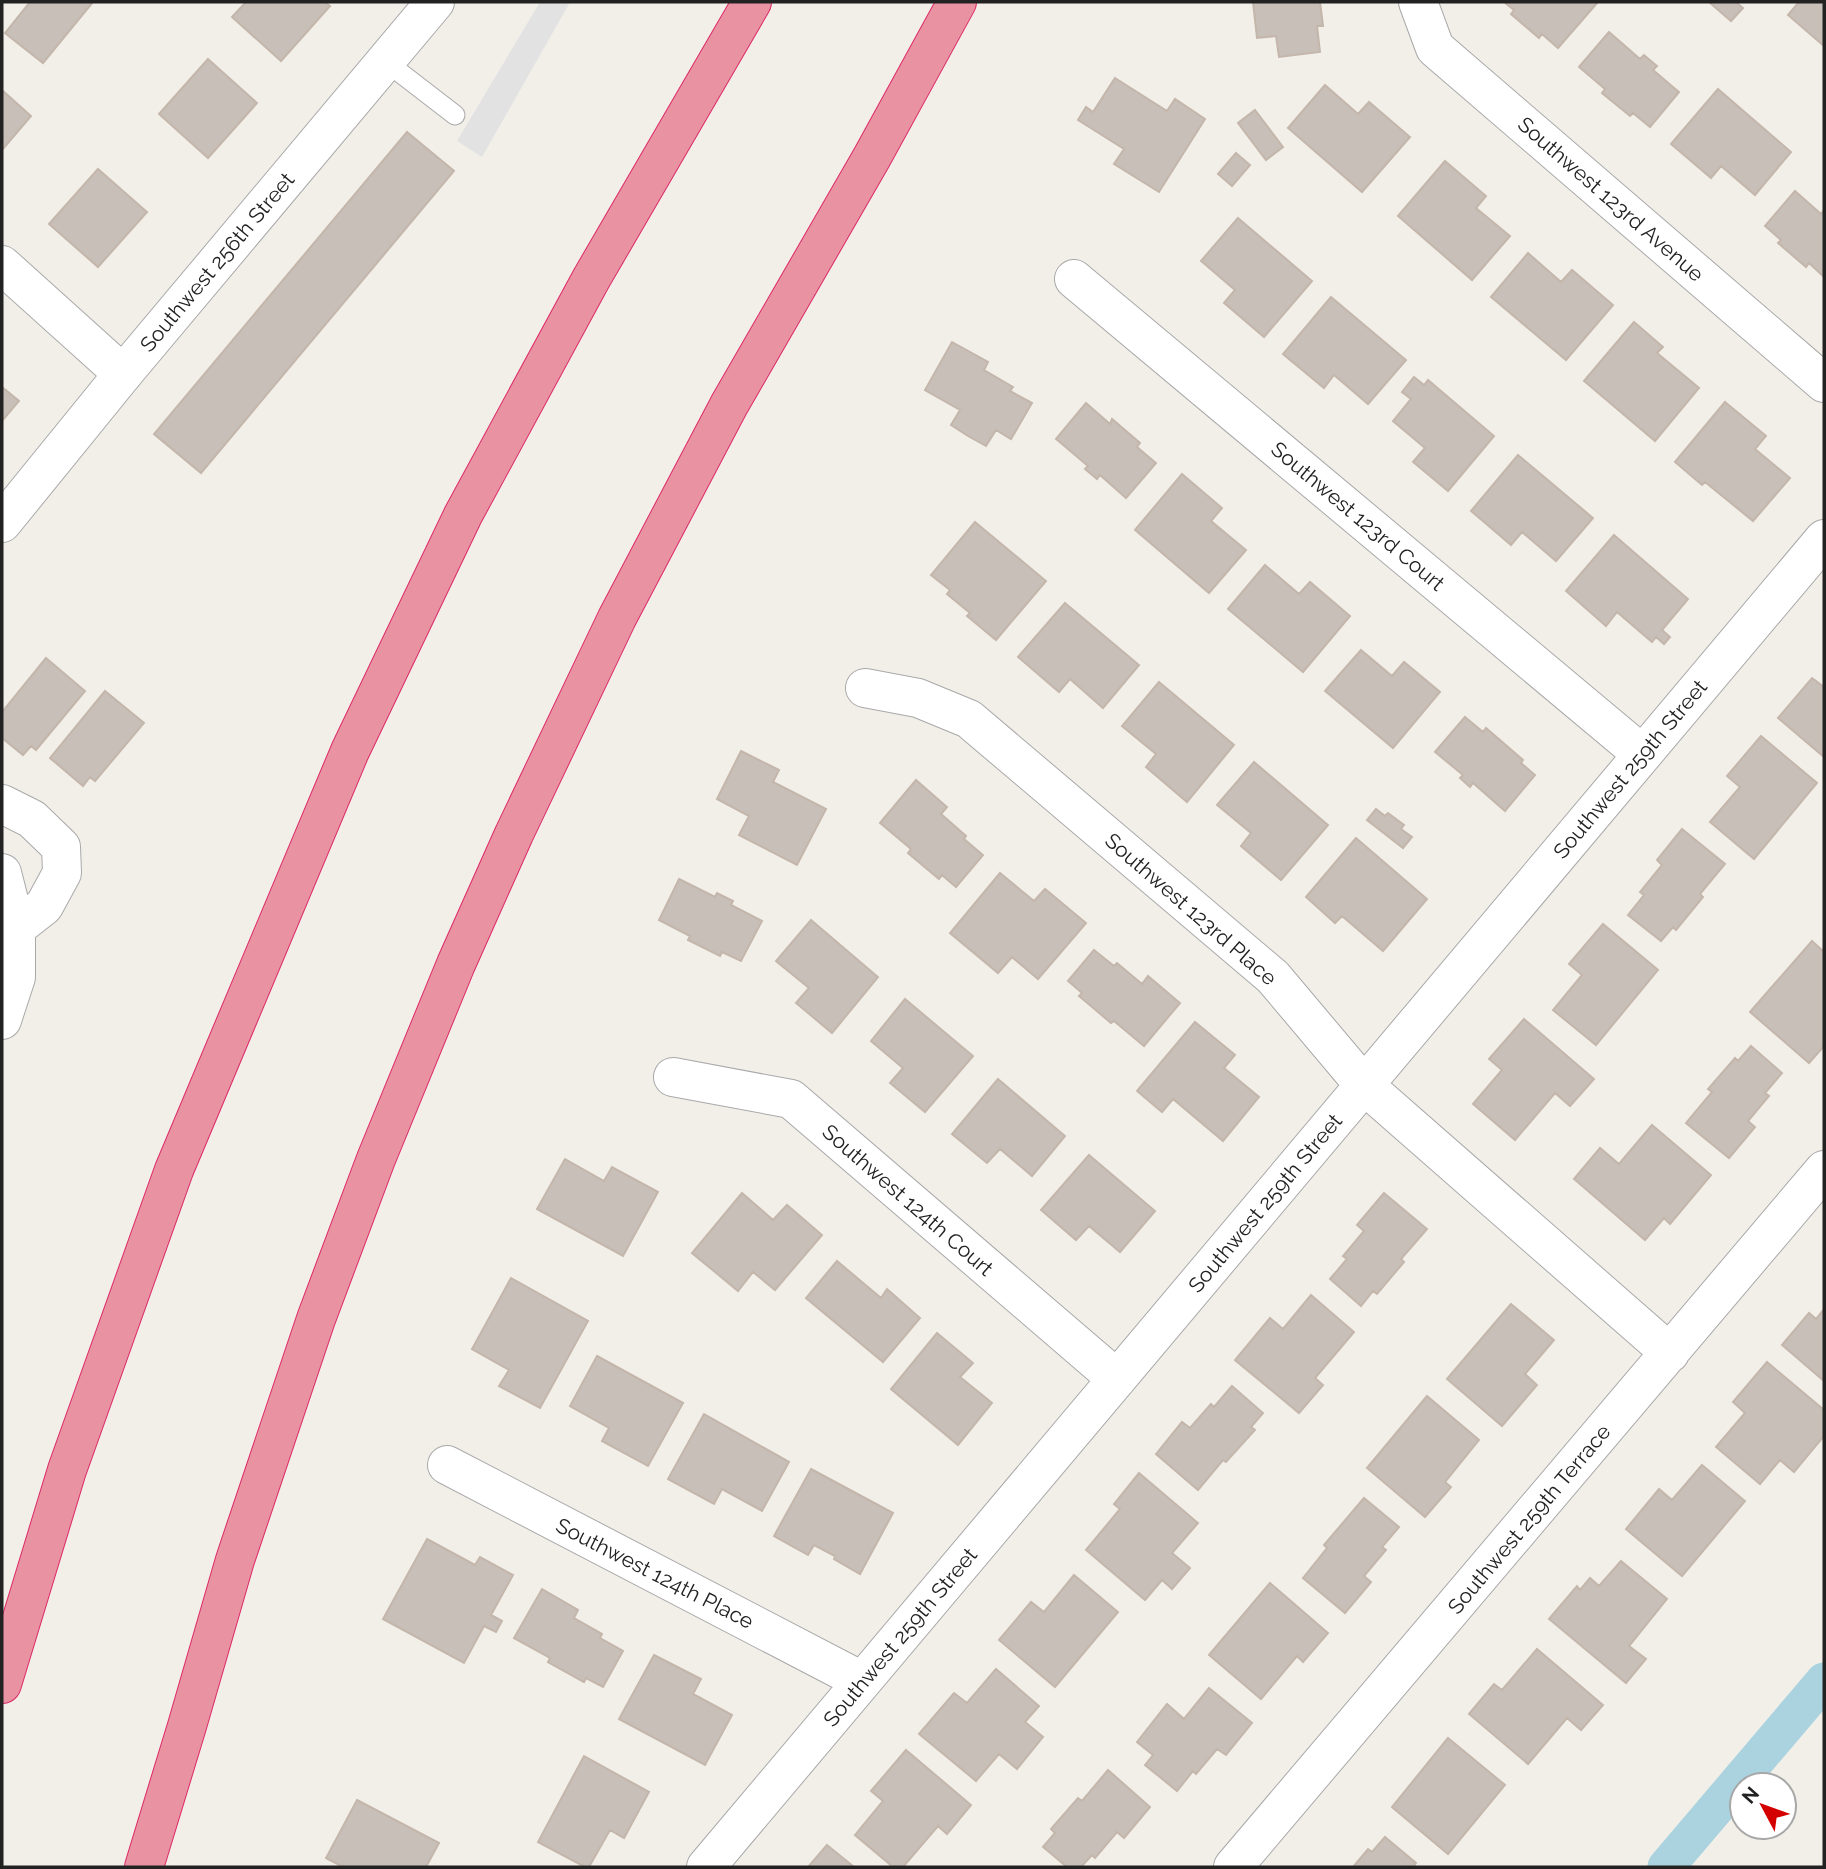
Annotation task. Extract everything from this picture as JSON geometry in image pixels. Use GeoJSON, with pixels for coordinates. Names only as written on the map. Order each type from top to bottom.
{"type":"FeatureCollection","features":[{"type":"Feature","properties":{"kind":"highway"},"geometry":{"type":"LineString","coordinates":[[2,1684],[67,1471],[174,1170],[350,751],[463,515],[591,278],[752,2]]}},
{"type":"Feature","properties":{"kind":"highway"},"geometry":{"type":"LineString","coordinates":[[144,1867],[235,1560],[312,1332],[376,1159],[452,974],[514,834],[617,618],[729,405],[872,157],[957,2]]}},
{"type":"Feature","properties":{"kind":"street","name":"Southwest 256th Street"},"geometry":{"type":"LineString","coordinates":[[2,523],[123,374],[435,2]]}},
{"type":"Feature","properties":{"kind":"street","name":"Southwest 123rd Avenue"},"geometry":{"type":"LineString","coordinates":[[1418,2],[1435,48],[1824,383]]}},
{"type":"Feature","properties":{"kind":"street"},"geometry":{"type":"LineString","coordinates":[[2,265],[123,374]]}},
{"type":"Feature","properties":{"kind":"street","name":"Southwest 123rd Court"},"geometry":{"type":"LineString","coordinates":[[1074,279],[1642,754]]}},
{"type":"Feature","properties":{"kind":"street","name":"Southwest 259th Street"},"geometry":{"type":"LineString","coordinates":[[706,1867],[1824,538]]}},
{"type":"Feature","properties":{"kind":"street","name":"Southwest 123rd Place"},"geometry":{"type":"LineString","coordinates":[[864,688],[918,698],[969,719],[1273,977],[1364,1085],[1670,1353]]}},
{"type":"Feature","properties":{"kind":"street"},"geometry":{"type":"LineString","coordinates":[[2,804],[32,819],[61,847],[62,873],[44,906],[16,928]]}},
{"type":"Feature","properties":{"kind":"street"},"geometry":{"type":"LineString","coordinates":[[2,873],[16,928],[16,977],[2,1020]]}},
{"type":"Feature","properties":{"kind":"street","name":"Southwest 124th Court"},"geometry":{"type":"LineString","coordinates":[[673,1077],[791,1099],[1117,1379]]}},
{"type":"Feature","properties":{"kind":"street","name":"Southwest 259th Terrace"},"geometry":{"type":"LineString","coordinates":[[1233,1867],[1824,1170]]}},
{"type":"Feature","properties":{"kind":"street","name":"Southwest 124th Place"},"geometry":{"type":"LineString","coordinates":[[447,1465],[862,1681]]}},
{"type":"Feature","properties":{"kind":"lane"},"geometry":{"type":"LineString","coordinates":[[385,61],[456,116]]}},
{"type":"Feature","properties":{"kind":"shaded area"},"geometry":{"type":"Polygon","coordinates":[[[540,2],[569,4],[482,157],[457,141],[540,2]]]}},
{"type":"Feature","properties":{"kind":"building"},"geometry":{"type":"Polygon","coordinates":[[[30,2],[93,2],[43,63],[5,33],[30,2]]]}},
{"type":"Feature","properties":{"kind":"building"},"geometry":{"type":"Polygon","coordinates":[[[246,2],[325,2],[330,6],[281,61],[232,17],[246,2]]]}},
{"type":"Feature","properties":{"kind":"building"},"geometry":{"type":"Polygon","coordinates":[[[1253,2],[1320,2],[1323,26],[1317,26],[1320,52],[1279,57],[1276,36],[1257,38],[1253,2]]]}},
{"type":"Feature","properties":{"kind":"building"},"geometry":{"type":"Polygon","coordinates":[[[1504,2],[1598,2],[1558,48],[1542,34],[1539,38],[1511,14],[1514,10],[1504,2]]]}},
{"type":"Feature","properties":{"kind":"building"},"geometry":{"type":"Polygon","coordinates":[[[1709,2],[1736,2],[1743,8],[1731,21],[1709,2]]]}},
{"type":"Feature","properties":{"kind":"building"},"geometry":{"type":"Polygon","coordinates":[[[1799,2],[1824,2],[1824,46],[1788,15],[1799,2]]]}},
{"type":"Feature","properties":{"kind":"building"},"geometry":{"type":"Polygon","coordinates":[[[1609,32],[1640,59],[1644,55],[1657,66],[1653,70],[1679,92],[1650,127],[1633,113],[1630,116],[1602,93],[1605,89],[1579,67],[1609,32]]]}},
{"type":"Feature","properties":{"kind":"building"},"geometry":{"type":"Polygon","coordinates":[[[208,59],[257,103],[208,158],[159,114],[208,59]]]}},
{"type":"Feature","properties":{"kind":"building"},"geometry":{"type":"Polygon","coordinates":[[[1115,78],[1167,111],[1175,99],[1205,119],[1159,192],[1114,164],[1124,149],[1078,120],[1086,107],[1093,112],[1115,78]]]}},
{"type":"Feature","properties":{"kind":"building"},"geometry":{"type":"Polygon","coordinates":[[[1325,85],[1358,114],[1369,102],[1410,137],[1362,192],[1288,128],[1325,85]]]}},
{"type":"Feature","properties":{"kind":"building"},"geometry":{"type":"Polygon","coordinates":[[[1718,89],[1791,152],[1755,195],[1721,166],[1711,178],[1671,144],[1718,89]]]}},
{"type":"Feature","properties":{"kind":"building"},"geometry":{"type":"Polygon","coordinates":[[[2,90],[31,116],[2,150],[2,90]]]}},
{"type":"Feature","properties":{"kind":"building"},"geometry":{"type":"Polygon","coordinates":[[[1255,110],[1283,147],[1266,160],[1238,123],[1255,110]]]}},
{"type":"Feature","properties":{"kind":"building"},"geometry":{"type":"Polygon","coordinates":[[[407,132],[454,171],[201,473],[154,434],[407,132]]]}},
{"type":"Feature","properties":{"kind":"building"},"geometry":{"type":"Polygon","coordinates":[[[1236,153],[1250,165],[1232,186],[1218,174],[1236,153]]]}},
{"type":"Feature","properties":{"kind":"building"},"geometry":{"type":"Polygon","coordinates":[[[1445,161],[1486,196],[1476,208],[1510,236],[1472,280],[1398,216],[1445,161]]]}},
{"type":"Feature","properties":{"kind":"building"},"geometry":{"type":"Polygon","coordinates":[[[98,169],[147,212],[98,267],[49,224],[98,169]]]}},
{"type":"Feature","properties":{"kind":"building"},"geometry":{"type":"Polygon","coordinates":[[[1795,191],[1821,214],[1824,210],[1824,277],[1809,263],[1806,267],[1778,243],[1781,240],[1765,226],[1795,191]]]}},
{"type":"Feature","properties":{"kind":"building"},"geometry":{"type":"Polygon","coordinates":[[[1238,218],[1312,281],[1264,337],[1224,303],[1235,290],[1201,261],[1238,218]]]}},
{"type":"Feature","properties":{"kind":"building"},"geometry":{"type":"Polygon","coordinates":[[[1528,253],[1561,282],[1572,270],[1613,305],[1566,360],[1491,297],[1528,253]]]}},
{"type":"Feature","properties":{"kind":"building"},"geometry":{"type":"Polygon","coordinates":[[[1331,297],[1406,360],[1368,404],[1334,375],[1324,388],[1283,354],[1331,297]]]}},
{"type":"Feature","properties":{"kind":"building"},"geometry":{"type":"Polygon","coordinates":[[[1634,322],[1663,347],[1657,353],[1699,388],[1655,441],[1584,381],[1634,322]]]}},
{"type":"Feature","properties":{"kind":"building"},"geometry":{"type":"Polygon","coordinates":[[[952,342],[988,362],[984,370],[1013,387],[1010,391],[1032,403],[1011,439],[996,430],[986,446],[968,436],[951,425],[960,410],[925,390],[952,342]]]}},
{"type":"Feature","properties":{"kind":"building"},"geometry":{"type":"Polygon","coordinates":[[[1414,377],[1424,385],[1428,380],[1494,436],[1448,491],[1413,462],[1425,448],[1393,421],[1411,399],[1402,392],[1414,377]]]}},
{"type":"Feature","properties":{"kind":"building"},"geometry":{"type":"Polygon","coordinates":[[[2,387],[19,401],[2,421],[2,387]]]}},
{"type":"Feature","properties":{"kind":"building"},"geometry":{"type":"Polygon","coordinates":[[[1725,402],[1766,436],[1755,449],[1790,478],[1753,521],[1705,482],[1702,485],[1675,462],[1725,402]]]}},
{"type":"Feature","properties":{"kind":"building"},"geometry":{"type":"Polygon","coordinates":[[[1086,403],[1110,424],[1112,419],[1140,443],[1137,447],[1156,463],[1126,498],[1100,475],[1097,479],[1085,469],[1088,466],[1056,439],[1086,403]]]}},
{"type":"Feature","properties":{"kind":"building"},"geometry":{"type":"Polygon","coordinates":[[[1518,455],[1593,518],[1556,561],[1522,532],[1511,545],[1471,511],[1518,455]]]}},
{"type":"Feature","properties":{"kind":"building"},"geometry":{"type":"Polygon","coordinates":[[[1182,474],[1222,508],[1211,521],[1246,550],[1209,593],[1135,530],[1182,474]]]}},
{"type":"Feature","properties":{"kind":"building"},"geometry":{"type":"Polygon","coordinates":[[[975,522],[1046,581],[996,640],[967,616],[970,613],[947,594],[950,590],[931,575],[975,522]]]}},
{"type":"Feature","properties":{"kind":"building"},"geometry":{"type":"Polygon","coordinates":[[[1614,535],[1688,599],[1662,630],[1670,637],[1664,644],[1656,637],[1652,642],[1617,612],[1606,626],[1566,591],[1614,535]]]}},
{"type":"Feature","properties":{"kind":"building"},"geometry":{"type":"Polygon","coordinates":[[[1265,565],[1299,594],[1310,582],[1350,616],[1303,672],[1228,609],[1265,565]]]}},
{"type":"Feature","properties":{"kind":"building"},"geometry":{"type":"Polygon","coordinates":[[[1065,603],[1139,665],[1103,708],[1070,679],[1059,692],[1018,657],[1065,603]]]}},
{"type":"Feature","properties":{"kind":"building"},"geometry":{"type":"Polygon","coordinates":[[[1361,650],[1392,676],[1404,662],[1440,692],[1393,748],[1325,691],[1361,650]]]}},
{"type":"Feature","properties":{"kind":"building"},"geometry":{"type":"Polygon","coordinates":[[[46,658],[85,691],[36,750],[31,746],[23,755],[2,738],[2,712],[46,658]]]}},
{"type":"Feature","properties":{"kind":"building"},"geometry":{"type":"Polygon","coordinates":[[[1812,678],[1824,687],[1824,757],[1778,718],[1812,678]]]}},
{"type":"Feature","properties":{"kind":"building"},"geometry":{"type":"Polygon","coordinates":[[[1159,682],[1234,745],[1187,802],[1146,767],[1156,754],[1122,726],[1159,682]]]}},
{"type":"Feature","properties":{"kind":"building"},"geometry":{"type":"Polygon","coordinates":[[[105,691],[144,723],[95,781],[90,777],[83,786],[50,758],[105,691]]]}},
{"type":"Feature","properties":{"kind":"building"},"geometry":{"type":"Polygon","coordinates":[[[1465,717],[1483,732],[1486,728],[1523,760],[1521,763],[1535,775],[1505,811],[1473,783],[1470,787],[1460,778],[1463,775],[1435,752],[1465,717]]]}},
{"type":"Feature","properties":{"kind":"building"},"geometry":{"type":"Polygon","coordinates":[[[1761,736],[1817,783],[1754,859],[1710,822],[1740,787],[1727,776],[1761,736]]]}},
{"type":"Feature","properties":{"kind":"building"},"geometry":{"type":"Polygon","coordinates":[[[741,751],[779,770],[773,782],[826,809],[797,865],[739,835],[749,816],[717,799],[741,751]]]}},
{"type":"Feature","properties":{"kind":"building"},"geometry":{"type":"Polygon","coordinates":[[[1254,762],[1328,825],[1281,880],[1241,846],[1251,833],[1217,805],[1254,762]]]}},
{"type":"Feature","properties":{"kind":"building"},"geometry":{"type":"Polygon","coordinates":[[[916,780],[947,807],[941,814],[983,855],[956,887],[942,875],[939,879],[908,853],[911,849],[880,823],[916,780]]]}},
{"type":"Feature","properties":{"kind":"building"},"geometry":{"type":"Polygon","coordinates":[[[1376,809],[1385,816],[1388,813],[1404,825],[1401,829],[1412,837],[1403,848],[1367,820],[1376,809]]]}},
{"type":"Feature","properties":{"kind":"building"},"geometry":{"type":"Polygon","coordinates":[[[1682,829],[1725,864],[1700,894],[1703,897],[1676,930],[1673,927],[1661,941],[1628,915],[1644,895],[1640,892],[1662,865],[1657,860],[1682,829]]]}},
{"type":"Feature","properties":{"kind":"building"},"geometry":{"type":"Polygon","coordinates":[[[1356,838],[1427,899],[1383,951],[1342,916],[1335,923],[1306,897],[1356,838]]]}},
{"type":"Feature","properties":{"kind":"building"},"geometry":{"type":"Polygon","coordinates":[[[1000,873],[1034,901],[1045,889],[1086,923],[1038,979],[1012,957],[998,973],[950,933],[1000,873]]]}},
{"type":"Feature","properties":{"kind":"building"},"geometry":{"type":"Polygon","coordinates":[[[679,879],[715,897],[717,893],[733,901],[731,905],[762,921],[741,961],[722,952],[720,956],[688,940],[690,936],[659,920],[679,879]]]}},
{"type":"Feature","properties":{"kind":"building"},"geometry":{"type":"Polygon","coordinates":[[[811,920],[878,977],[832,1033],[796,1003],[809,988],[776,961],[811,920]]]}},
{"type":"Feature","properties":{"kind":"building"},"geometry":{"type":"Polygon","coordinates":[[[1603,924],[1658,970],[1596,1045],[1553,1010],[1582,975],[1569,964],[1603,924]]]}},
{"type":"Feature","properties":{"kind":"building"},"geometry":{"type":"Polygon","coordinates":[[[1812,941],[1824,952],[1824,1046],[1809,1063],[1750,1012],[1812,941]]]}},
{"type":"Feature","properties":{"kind":"building"},"geometry":{"type":"Polygon","coordinates":[[[1094,950],[1114,966],[1117,963],[1142,984],[1148,976],[1180,1003],[1144,1046],[1079,996],[1082,993],[1068,981],[1094,950]]]}},
{"type":"Feature","properties":{"kind":"building"},"geometry":{"type":"Polygon","coordinates":[[[905,999],[973,1056],[925,1112],[890,1083],[903,1068],[871,1041],[905,999]]]}},
{"type":"Feature","properties":{"kind":"building"},"geometry":{"type":"Polygon","coordinates":[[[1524,1019],[1594,1079],[1570,1106],[1555,1093],[1515,1140],[1473,1104],[1502,1070],[1489,1059],[1524,1019]]]}},
{"type":"Feature","properties":{"kind":"building"},"geometry":{"type":"Polygon","coordinates":[[[1195,1022],[1235,1055],[1224,1068],[1259,1097],[1223,1141],[1173,1099],[1162,1112],[1137,1091],[1195,1022]]]}},
{"type":"Feature","properties":{"kind":"building"},"geometry":{"type":"Polygon","coordinates":[[[1751,1046],[1782,1073],[1765,1093],[1769,1096],[1748,1121],[1755,1127],[1729,1158],[1686,1123],[1712,1092],[1708,1089],[1735,1058],[1738,1061],[1751,1046]]]}},
{"type":"Feature","properties":{"kind":"building"},"geometry":{"type":"Polygon","coordinates":[[[998,1079],[1065,1136],[1032,1176],[1000,1149],[987,1163],[952,1134],[998,1079]]]}},
{"type":"Feature","properties":{"kind":"building"},"geometry":{"type":"Polygon","coordinates":[[[1652,1125],[1711,1175],[1670,1224],[1664,1218],[1645,1240],[1574,1179],[1600,1148],[1619,1164],[1652,1125]]]}},
{"type":"Feature","properties":{"kind":"building"},"geometry":{"type":"Polygon","coordinates":[[[1089,1155],[1155,1211],[1120,1252],[1089,1226],[1076,1240],[1041,1210],[1089,1155]]]}},
{"type":"Feature","properties":{"kind":"building"},"geometry":{"type":"Polygon","coordinates":[[[565,1159],[604,1181],[612,1167],[658,1192],[623,1256],[537,1209],[565,1159]]]}},
{"type":"Feature","properties":{"kind":"building"},"geometry":{"type":"Polygon","coordinates":[[[742,1193],[773,1220],[787,1205],[822,1235],[775,1290],[753,1272],[738,1291],[692,1253],[742,1193]]]}},
{"type":"Feature","properties":{"kind":"building"},"geometry":{"type":"Polygon","coordinates":[[[1384,1193],[1427,1229],[1401,1259],[1404,1262],[1377,1294],[1373,1291],[1361,1306],[1330,1279],[1347,1259],[1343,1256],[1364,1231],[1357,1225],[1384,1193]]]}},
{"type":"Feature","properties":{"kind":"building"},"geometry":{"type":"Polygon","coordinates":[[[837,1261],[881,1298],[887,1289],[920,1318],[883,1362],[806,1298],[837,1261]]]}},
{"type":"Feature","properties":{"kind":"building"},"geometry":{"type":"Polygon","coordinates":[[[511,1278],[588,1321],[540,1408],[499,1386],[509,1370],[472,1349],[511,1278]]]}},
{"type":"Feature","properties":{"kind":"building"},"geometry":{"type":"Polygon","coordinates":[[[1311,1295],[1354,1332],[1315,1378],[1323,1385],[1299,1413],[1235,1360],[1270,1318],[1283,1329],[1311,1295]]]}},
{"type":"Feature","properties":{"kind":"building"},"geometry":{"type":"Polygon","coordinates":[[[1511,1304],[1554,1340],[1525,1374],[1537,1385],[1502,1426],[1447,1379],[1511,1304]]]}},
{"type":"Feature","properties":{"kind":"building"},"geometry":{"type":"Polygon","coordinates":[[[1824,1309],[1824,1381],[1782,1345],[1809,1313],[1816,1319],[1824,1309]]]}},
{"type":"Feature","properties":{"kind":"building"},"geometry":{"type":"Polygon","coordinates":[[[937,1333],[973,1363],[960,1377],[992,1403],[958,1445],[891,1389],[937,1333]]]}},
{"type":"Feature","properties":{"kind":"building"},"geometry":{"type":"Polygon","coordinates":[[[597,1356],[683,1403],[648,1466],[602,1441],[609,1428],[570,1406],[597,1356]]]}},
{"type":"Feature","properties":{"kind":"building"},"geometry":{"type":"Polygon","coordinates":[[[1767,1362],[1824,1410],[1824,1436],[1794,1472],[1780,1460],[1760,1484],[1716,1447],[1745,1413],[1733,1402],[1767,1362]]]}},
{"type":"Feature","properties":{"kind":"building"},"geometry":{"type":"Polygon","coordinates":[[[1232,1386],[1263,1413],[1251,1427],[1255,1430],[1226,1462],[1223,1460],[1198,1490],[1156,1454],[1182,1422],[1190,1428],[1211,1404],[1214,1407],[1232,1386]]]}},
{"type":"Feature","properties":{"kind":"building"},"geometry":{"type":"Polygon","coordinates":[[[1427,1396],[1479,1440],[1445,1482],[1451,1487],[1425,1517],[1367,1468],[1427,1396]]]}},
{"type":"Feature","properties":{"kind":"building"},"geometry":{"type":"Polygon","coordinates":[[[704,1414],[789,1462],[762,1511],[722,1489],[714,1504],[668,1479],[704,1414]]]}},
{"type":"Feature","properties":{"kind":"building"},"geometry":{"type":"Polygon","coordinates":[[[1702,1465],[1745,1501],[1682,1576],[1626,1529],[1659,1489],[1672,1500],[1702,1465]]]}},
{"type":"Feature","properties":{"kind":"building"},"geometry":{"type":"Polygon","coordinates":[[[811,1469],[893,1513],[860,1574],[814,1545],[808,1555],[774,1536],[811,1469]]]}},
{"type":"Feature","properties":{"kind":"building"},"geometry":{"type":"Polygon","coordinates":[[[1139,1473],[1198,1523],[1172,1553],[1190,1568],[1172,1589],[1162,1580],[1145,1600],[1086,1550],[1120,1509],[1114,1504],[1139,1473]]]}},
{"type":"Feature","properties":{"kind":"building"},"geometry":{"type":"Polygon","coordinates":[[[1364,1498],[1399,1527],[1382,1547],[1386,1550],[1364,1576],[1371,1582],[1345,1613],[1303,1578],[1327,1548],[1324,1545],[1364,1498]]]}},
{"type":"Feature","properties":{"kind":"building"},"geometry":{"type":"Polygon","coordinates":[[[427,1539],[475,1565],[480,1557],[513,1575],[491,1615],[502,1621],[496,1632],[484,1626],[464,1663],[383,1619],[427,1539]]]}},
{"type":"Feature","properties":{"kind":"building"},"geometry":{"type":"Polygon","coordinates":[[[1621,1561],[1667,1599],[1629,1646],[1646,1659],[1626,1683],[1549,1619],[1577,1586],[1580,1590],[1590,1578],[1599,1586],[1621,1561]]]}},
{"type":"Feature","properties":{"kind":"building"},"geometry":{"type":"Polygon","coordinates":[[[1074,1575],[1118,1612],[1055,1687],[999,1640],[1031,1602],[1044,1612],[1074,1575]]]}},
{"type":"Feature","properties":{"kind":"building"},"geometry":{"type":"Polygon","coordinates":[[[1270,1583],[1328,1633],[1303,1662],[1297,1656],[1261,1699],[1209,1655],[1270,1583]]]}},
{"type":"Feature","properties":{"kind":"building"},"geometry":{"type":"Polygon","coordinates":[[[542,1589],[578,1610],[574,1618],[602,1634],[600,1638],[623,1651],[603,1687],[586,1678],[584,1682],[548,1662],[550,1658],[514,1638],[542,1589]]]}},
{"type":"Feature","properties":{"kind":"building"},"geometry":{"type":"Polygon","coordinates":[[[1537,1649],[1603,1705],[1581,1730],[1567,1718],[1528,1764],[1469,1714],[1494,1684],[1502,1690],[1537,1649]]]}},
{"type":"Feature","properties":{"kind":"building"},"geometry":{"type":"Polygon","coordinates":[[[654,1655],[701,1679],[693,1694],[732,1715],[705,1765],[619,1719],[654,1655]]]}},
{"type":"Feature","properties":{"kind":"building"},"geometry":{"type":"Polygon","coordinates":[[[996,1669],[1039,1706],[1025,1722],[1043,1737],[1017,1769],[999,1754],[976,1781],[919,1734],[954,1693],[967,1703],[996,1669]]]}},
{"type":"Feature","properties":{"kind":"building"},"geometry":{"type":"Polygon","coordinates":[[[1209,1688],[1252,1723],[1226,1755],[1217,1749],[1196,1774],[1193,1771],[1177,1791],[1145,1765],[1153,1755],[1137,1742],[1167,1704],[1184,1719],[1209,1688]]]}},
{"type":"Feature","properties":{"kind":"building"},"geometry":{"type":"Polygon","coordinates":[[[1448,1738],[1505,1785],[1448,1854],[1392,1807],[1448,1738]]]}},
{"type":"Feature","properties":{"kind":"building"},"geometry":{"type":"Polygon","coordinates":[[[906,1750],[971,1805],[947,1834],[938,1826],[903,1867],[893,1867],[855,1835],[883,1801],[871,1791],[906,1750]]]}},
{"type":"Feature","properties":{"kind":"building"},"geometry":{"type":"Polygon","coordinates":[[[584,1756],[649,1792],[624,1838],[610,1830],[589,1867],[538,1842],[584,1756]]]}},
{"type":"Feature","properties":{"kind":"building"},"geometry":{"type":"Polygon","coordinates":[[[1108,1770],[1150,1807],[1124,1838],[1117,1832],[1095,1858],[1092,1855],[1081,1867],[1067,1867],[1043,1847],[1055,1833],[1051,1829],[1078,1798],[1082,1801],[1108,1770]]]}},
{"type":"Feature","properties":{"kind":"building"},"geometry":{"type":"Polygon","coordinates":[[[357,1800],[439,1843],[426,1867],[343,1867],[326,1858],[357,1800]]]}},
{"type":"Feature","properties":{"kind":"building"},"geometry":{"type":"Polygon","coordinates":[[[1385,1837],[1416,1863],[1413,1867],[1353,1867],[1368,1849],[1372,1852],[1385,1837]]]}},
{"type":"Feature","properties":{"kind":"building"},"geometry":{"type":"Polygon","coordinates":[[[827,1845],[854,1867],[808,1867],[827,1845]]]}},
{"type":"Feature","properties":{"kind":"waterway"},"geometry":{"type":"LineString","coordinates":[[1666,1867],[1824,1681]]}}]}
